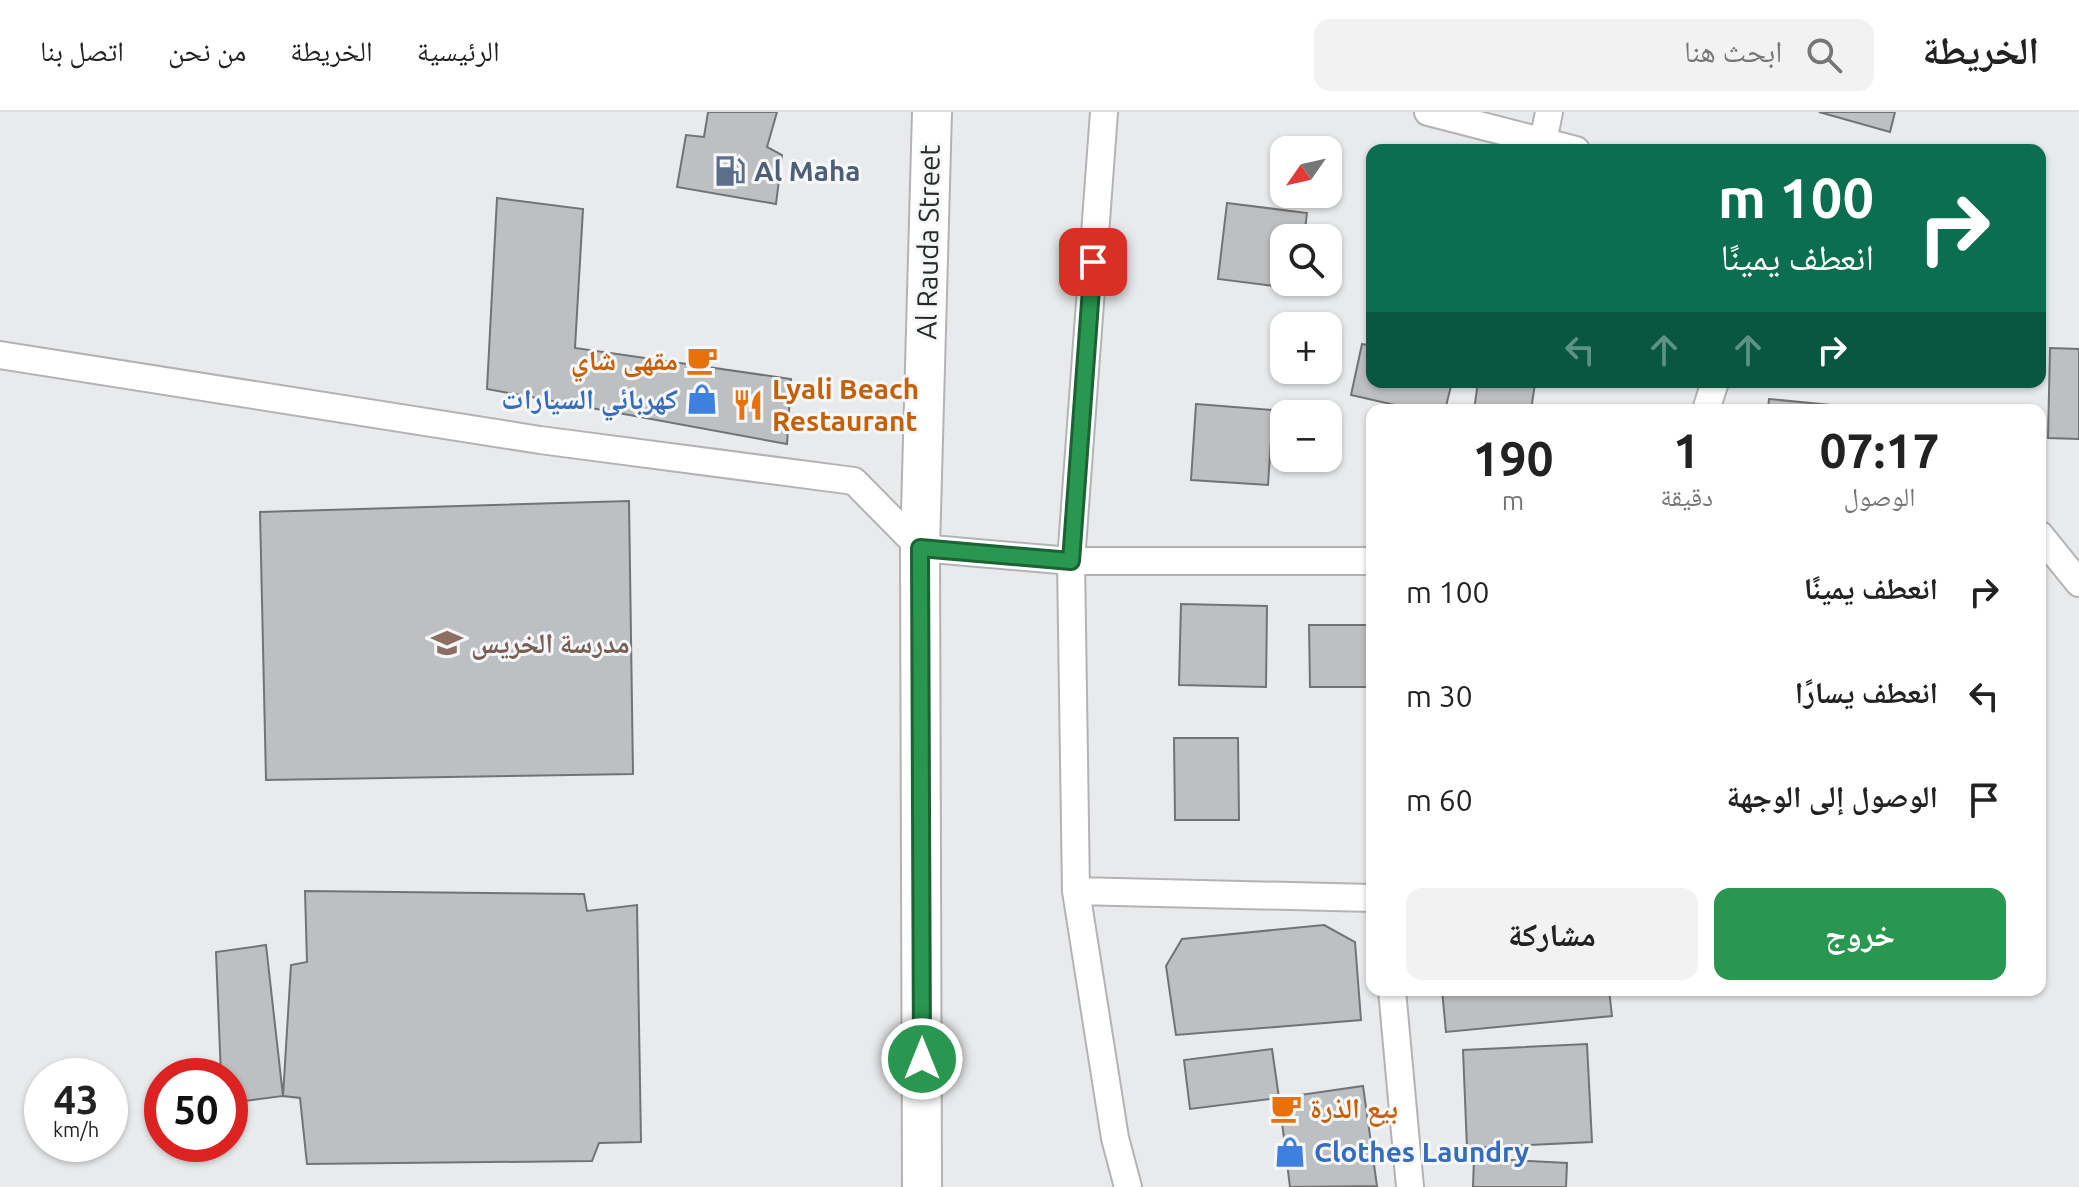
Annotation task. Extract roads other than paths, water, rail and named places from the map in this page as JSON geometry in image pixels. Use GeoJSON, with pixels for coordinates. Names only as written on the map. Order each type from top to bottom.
{"type":"FeatureCollection","features":[{"type":"Feature","properties":{"kind":"main road","name":"Al Rauda Street"},"geometry":{"type":"LineString","coordinates":[[922,1187],[920,548],[932,112]]}},
{"type":"Feature","properties":{"kind":"street"},"geometry":{"type":"LineString","coordinates":[[1104,112],[1071,561],[1076,891],[1115,1138],[1128,1187]]}},
{"type":"Feature","properties":{"kind":"street"},"geometry":{"type":"LineString","coordinates":[[1428,112],[1551,144]]}},
{"type":"Feature","properties":{"kind":"street"},"geometry":{"type":"LineString","coordinates":[[1543,142],[1549,112]]}},
{"type":"Feature","properties":{"kind":"street"},"geometry":{"type":"LineString","coordinates":[[0,355],[540,440],[854,481],[920,548],[1071,561],[1366,561]]}},
{"type":"Feature","properties":{"kind":"street"},"geometry":{"type":"LineString","coordinates":[[2046,542],[2079,583]]}},
{"type":"Feature","properties":{"kind":"street"},"geometry":{"type":"LineString","coordinates":[[1076,891],[1366,898]]}},
{"type":"Feature","properties":{"kind":"street"},"geometry":{"type":"LineString","coordinates":[[1393,996],[1410,1187]]}},
{"type":"Feature","properties":{"kind":"place","name":"Al Maha"},"geometry":{"type":"Point","coordinates":[730,171]}},
{"type":"Feature","properties":{"kind":"place","name":"مقهى شاي"},"geometry":{"type":"Point","coordinates":[702,360]}},
{"type":"Feature","properties":{"kind":"place","name":"كهربائي السيارات"},"geometry":{"type":"Point","coordinates":[702,399]}},
{"type":"Feature","properties":{"kind":"place","name":"Lyali Beach Restaurant"},"geometry":{"type":"Point","coordinates":[748,405]}},
{"type":"Feature","properties":{"kind":"place","name":"مدرسة الخريس"},"geometry":{"type":"Point","coordinates":[447,643]}},
{"type":"Feature","properties":{"kind":"place","name":"بيع الذرة"},"geometry":{"type":"Point","coordinates":[1286,1108]}},
{"type":"Feature","properties":{"kind":"place","name":"Clothes Laundry"},"geometry":{"type":"Point","coordinates":[1290,1152]}}]}
